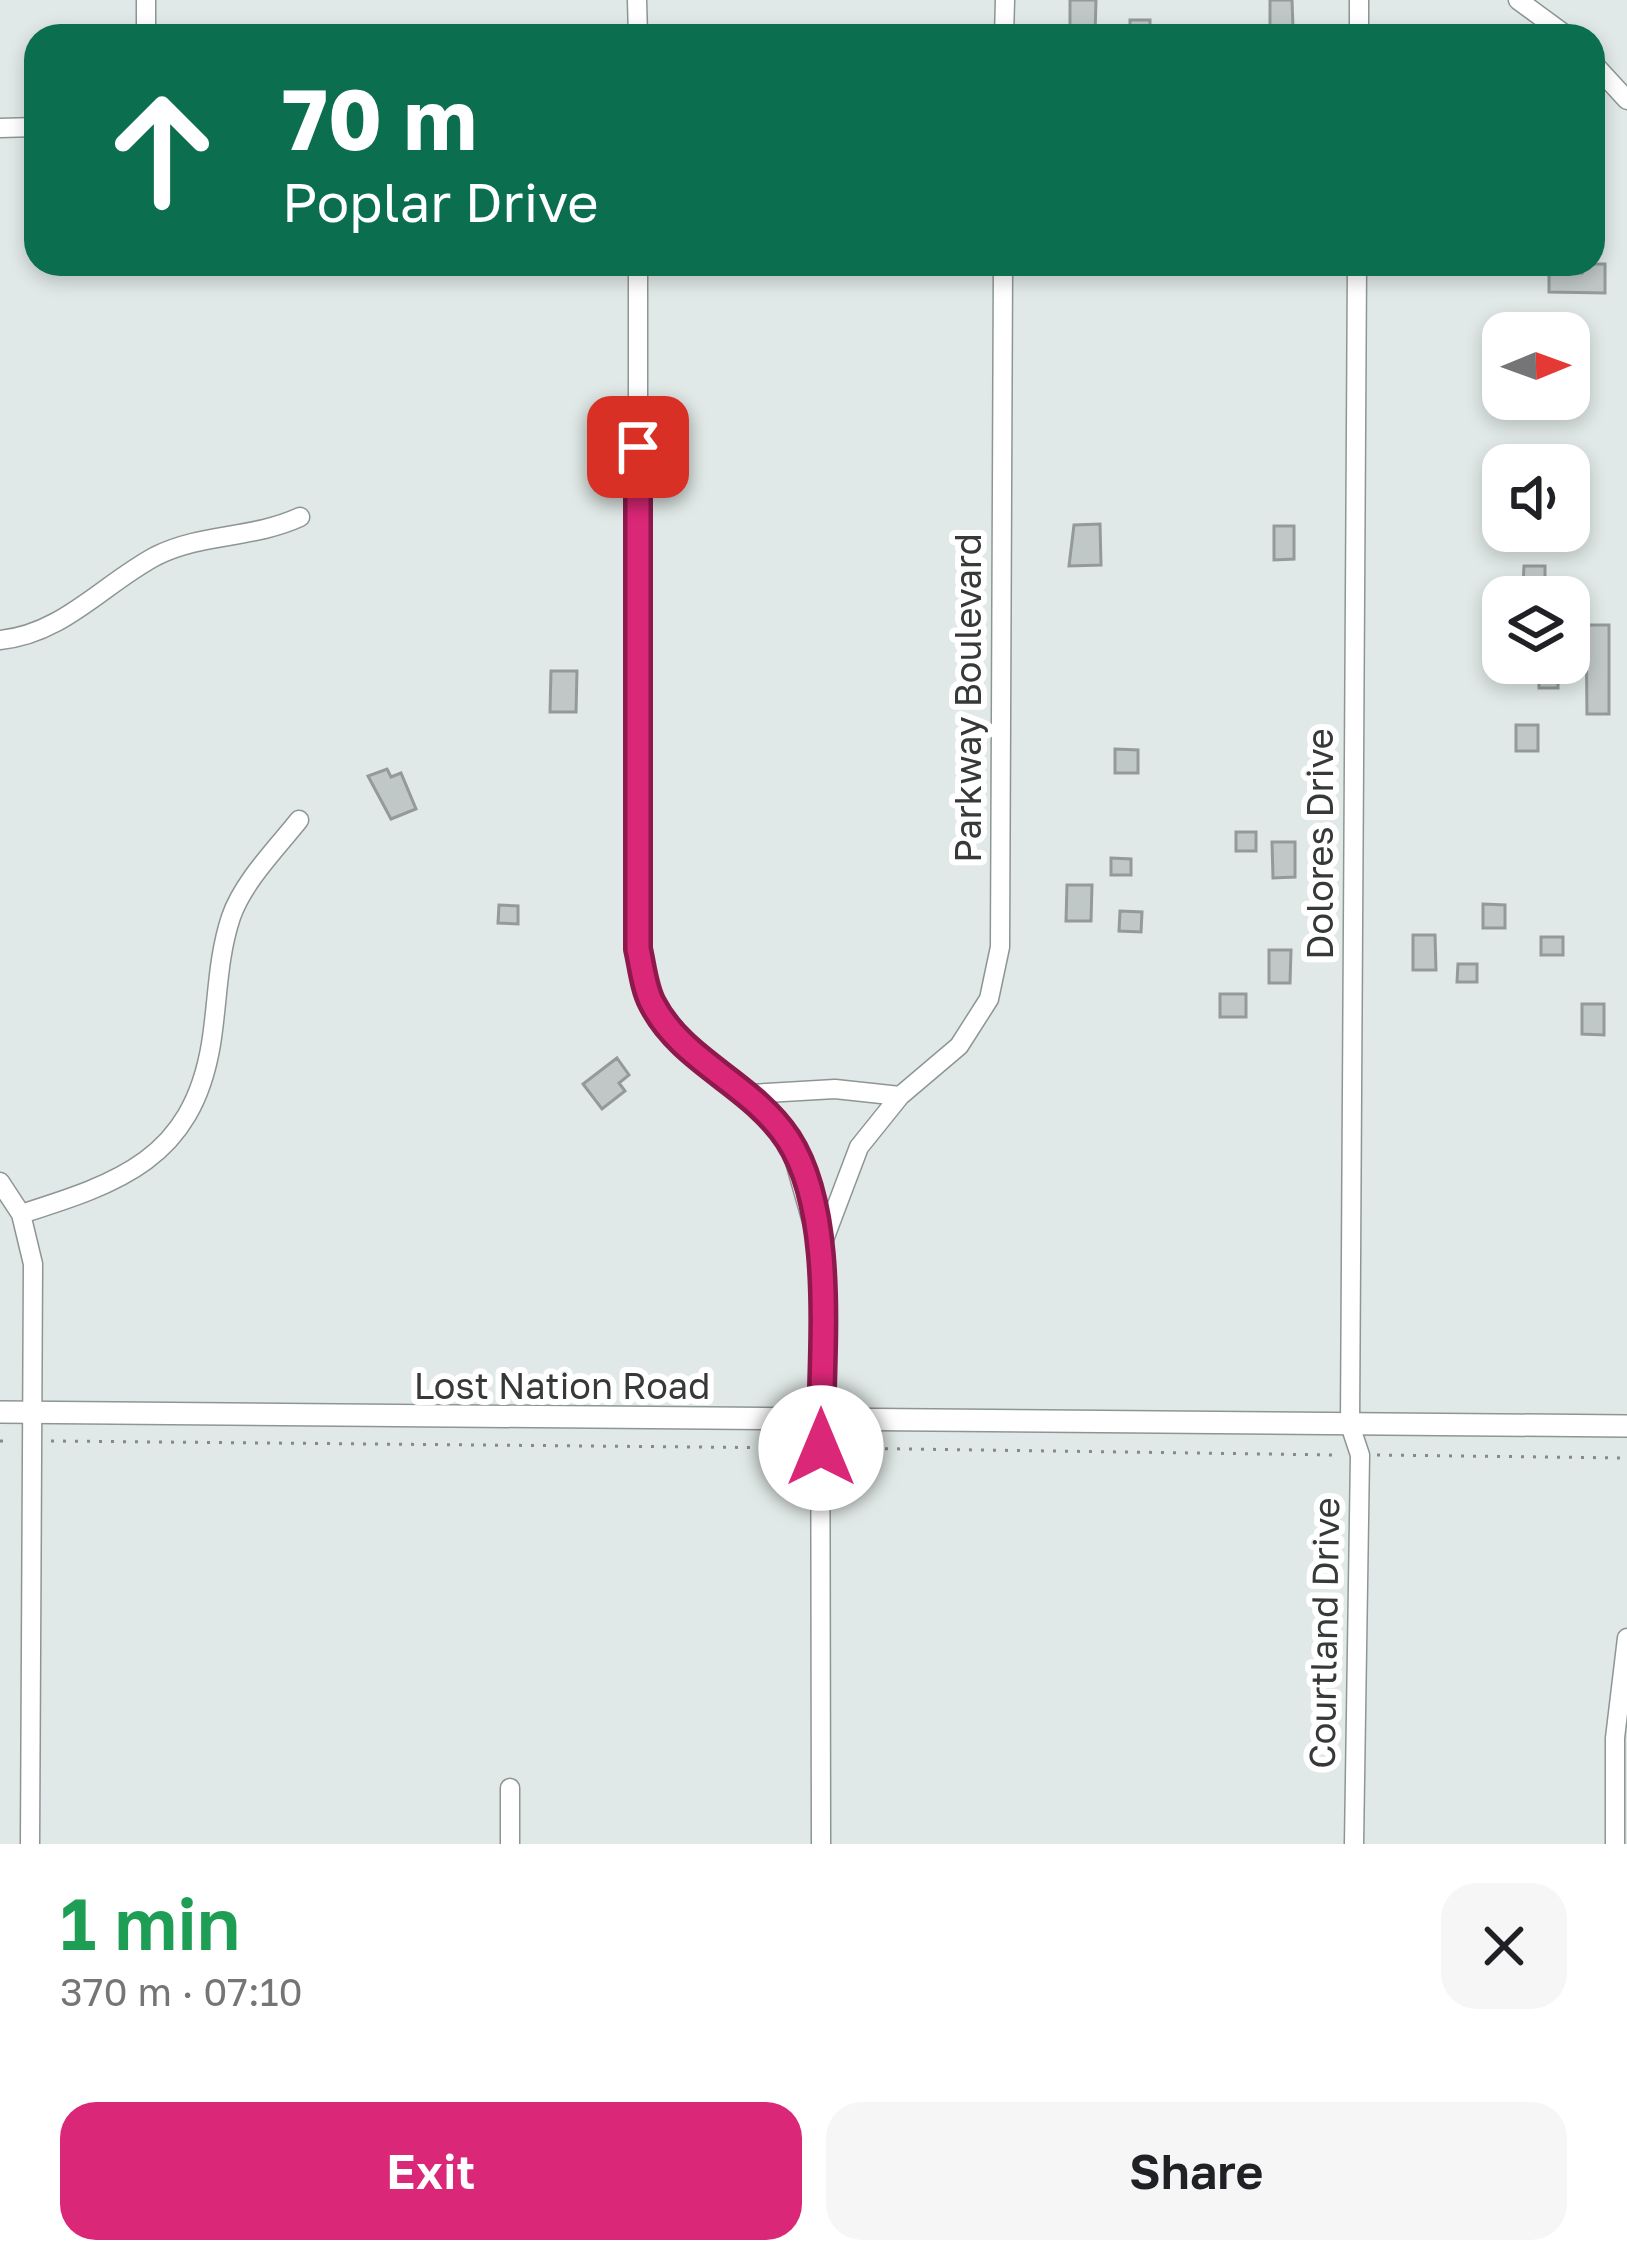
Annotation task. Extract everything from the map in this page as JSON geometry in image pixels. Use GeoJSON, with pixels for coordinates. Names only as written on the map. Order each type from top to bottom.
{"type":"FeatureCollection","features":[{"type":"Feature","properties":{"kind":"street"},"geometry":{"type":"LineString","coordinates":[[1518,0],[1551,24]]}},
{"type":"Feature","properties":{"kind":"street"},"geometry":{"type":"LineString","coordinates":[[1605,76],[1627,100]]}},
{"type":"Feature","properties":{"kind":"street"},"geometry":{"type":"LineString","coordinates":[[638,276],[638,949],[651,1002],[687,1050],[750,1094],[790,1141],[820,1250]]}},
{"type":"Feature","properties":{"kind":"street","name":"Parkway Boulevard"},"geometry":{"type":"LineString","coordinates":[[820,1844],[820,1250],[860,1147],[900,1096],[959,1046],[989,1000],[1000,947],[1003,276]]}},
{"type":"Feature","properties":{"kind":"street","name":"Dolores Drive"},"geometry":{"type":"LineString","coordinates":[[1350,1424],[1357,276]]}},
{"type":"Feature","properties":{"kind":"street"},"geometry":{"type":"LineString","coordinates":[[0,640],[47,628],[155,556],[212,538],[264,534],[300,517]]}},
{"type":"Feature","properties":{"kind":"street"},"geometry":{"type":"LineString","coordinates":[[20,1214],[111,1185],[174,1140],[194,1102],[211,1047],[218,963],[232,912],[299,820]]}},
{"type":"Feature","properties":{"kind":"street"},"geometry":{"type":"LineString","coordinates":[[750,1094],[835,1089],[900,1096]]}},
{"type":"Feature","properties":{"kind":"street"},"geometry":{"type":"LineString","coordinates":[[0,1182],[20,1214],[33,1264],[30,1844]]}},
{"type":"Feature","properties":{"kind":"street","name":"Lost Nation Road"},"geometry":{"type":"LineString","coordinates":[[0,1412],[1627,1426]]}},
{"type":"Feature","properties":{"kind":"street","name":"Courtland Drive"},"geometry":{"type":"LineString","coordinates":[[1350,1424],[1360,1456],[1354,1844]]}},
{"type":"Feature","properties":{"kind":"street"},"geometry":{"type":"LineString","coordinates":[[1615,1844],[1615,1738],[1627,1638]]}},
{"type":"Feature","properties":{"kind":"street"},"geometry":{"type":"LineString","coordinates":[[510,1788],[510,1844]]}},
{"type":"Feature","properties":{"kind":"path"},"geometry":{"type":"LineString","coordinates":[[0,1441],[1627,1458]]}},
{"type":"Feature","properties":{"kind":"building"},"geometry":{"type":"Polygon","coordinates":[[[1070,0],[1096,0],[1095,24],[1070,24],[1070,0]]]}},
{"type":"Feature","properties":{"kind":"building"},"geometry":{"type":"Polygon","coordinates":[[[1270,0],[1292,0],[1293,24],[1270,24],[1270,0]]]}},
{"type":"Feature","properties":{"kind":"building"},"geometry":{"type":"Polygon","coordinates":[[[1549,276],[1605,276],[1605,293],[1549,292],[1549,276]]]}},
{"type":"Feature","properties":{"kind":"building"},"geometry":{"type":"Polygon","coordinates":[[[1100,524],[1101,565],[1069,566],[1074,525],[1100,524]]]}},
{"type":"Feature","properties":{"kind":"building"},"geometry":{"type":"Polygon","coordinates":[[[1274,526],[1294,526],[1294,559],[1274,560],[1274,526]]]}},
{"type":"Feature","properties":{"kind":"building"},"geometry":{"type":"Polygon","coordinates":[[[1524,566],[1545,566],[1545,576],[1523,576],[1524,566]]]}},
{"type":"Feature","properties":{"kind":"building"},"geometry":{"type":"Polygon","coordinates":[[[1590,625],[1609,625],[1609,714],[1587,714],[1590,625]]]}},
{"type":"Feature","properties":{"kind":"building"},"geometry":{"type":"Polygon","coordinates":[[[551,671],[577,671],[576,712],[550,712],[551,671]]]}},
{"type":"Feature","properties":{"kind":"building"},"geometry":{"type":"Polygon","coordinates":[[[1516,725],[1538,725],[1538,751],[1516,751],[1516,725]]]}},
{"type":"Feature","properties":{"kind":"building"},"geometry":{"type":"Polygon","coordinates":[[[1115,749],[1138,750],[1138,773],[1115,773],[1115,749]]]}},
{"type":"Feature","properties":{"kind":"building"},"geometry":{"type":"Polygon","coordinates":[[[387,769],[391,777],[401,773],[416,809],[391,819],[368,776],[387,769]]]}},
{"type":"Feature","properties":{"kind":"building"},"geometry":{"type":"Polygon","coordinates":[[[1236,832],[1256,832],[1256,851],[1236,851],[1236,832]]]}},
{"type":"Feature","properties":{"kind":"building"},"geometry":{"type":"Polygon","coordinates":[[[1272,842],[1295,842],[1295,877],[1273,878],[1272,842]]]}},
{"type":"Feature","properties":{"kind":"building"},"geometry":{"type":"Polygon","coordinates":[[[1111,858],[1131,859],[1131,875],[1111,875],[1111,858]]]}},
{"type":"Feature","properties":{"kind":"building"},"geometry":{"type":"Polygon","coordinates":[[[1067,885],[1092,885],[1091,921],[1066,921],[1067,885]]]}},
{"type":"Feature","properties":{"kind":"building"},"geometry":{"type":"Polygon","coordinates":[[[1483,904],[1505,905],[1505,928],[1483,928],[1483,904]]]}},
{"type":"Feature","properties":{"kind":"building"},"geometry":{"type":"Polygon","coordinates":[[[499,905],[518,906],[518,924],[498,923],[499,905]]]}},
{"type":"Feature","properties":{"kind":"building"},"geometry":{"type":"Polygon","coordinates":[[[1120,911],[1142,912],[1141,932],[1119,931],[1120,911]]]}},
{"type":"Feature","properties":{"kind":"building"},"geometry":{"type":"Polygon","coordinates":[[[1413,935],[1435,935],[1436,970],[1413,970],[1413,935]]]}},
{"type":"Feature","properties":{"kind":"building"},"geometry":{"type":"Polygon","coordinates":[[[1541,937],[1563,937],[1563,955],[1541,955],[1541,937]]]}},
{"type":"Feature","properties":{"kind":"building"},"geometry":{"type":"Polygon","coordinates":[[[1269,950],[1291,950],[1290,983],[1269,983],[1269,950]]]}},
{"type":"Feature","properties":{"kind":"building"},"geometry":{"type":"Polygon","coordinates":[[[1458,964],[1477,964],[1477,982],[1457,982],[1458,964]]]}},
{"type":"Feature","properties":{"kind":"building"},"geometry":{"type":"Polygon","coordinates":[[[1220,994],[1246,994],[1246,1017],[1220,1017],[1220,994]]]}},
{"type":"Feature","properties":{"kind":"building"},"geometry":{"type":"Polygon","coordinates":[[[1582,1004],[1604,1004],[1604,1035],[1582,1034],[1582,1004]]]}},
{"type":"Feature","properties":{"kind":"building"},"geometry":{"type":"Polygon","coordinates":[[[617,1058],[629,1075],[619,1083],[625,1091],[602,1109],[583,1084],[617,1058]]]}},
{"type":"Feature","properties":{"kind":"route"},"geometry":{"type":"LineString","coordinates":[[638,447],[638,949],[651,1002],[687,1050],[750,1094],[790,1141],[810,1198],[820,1250],[821,1448]]}}]}
